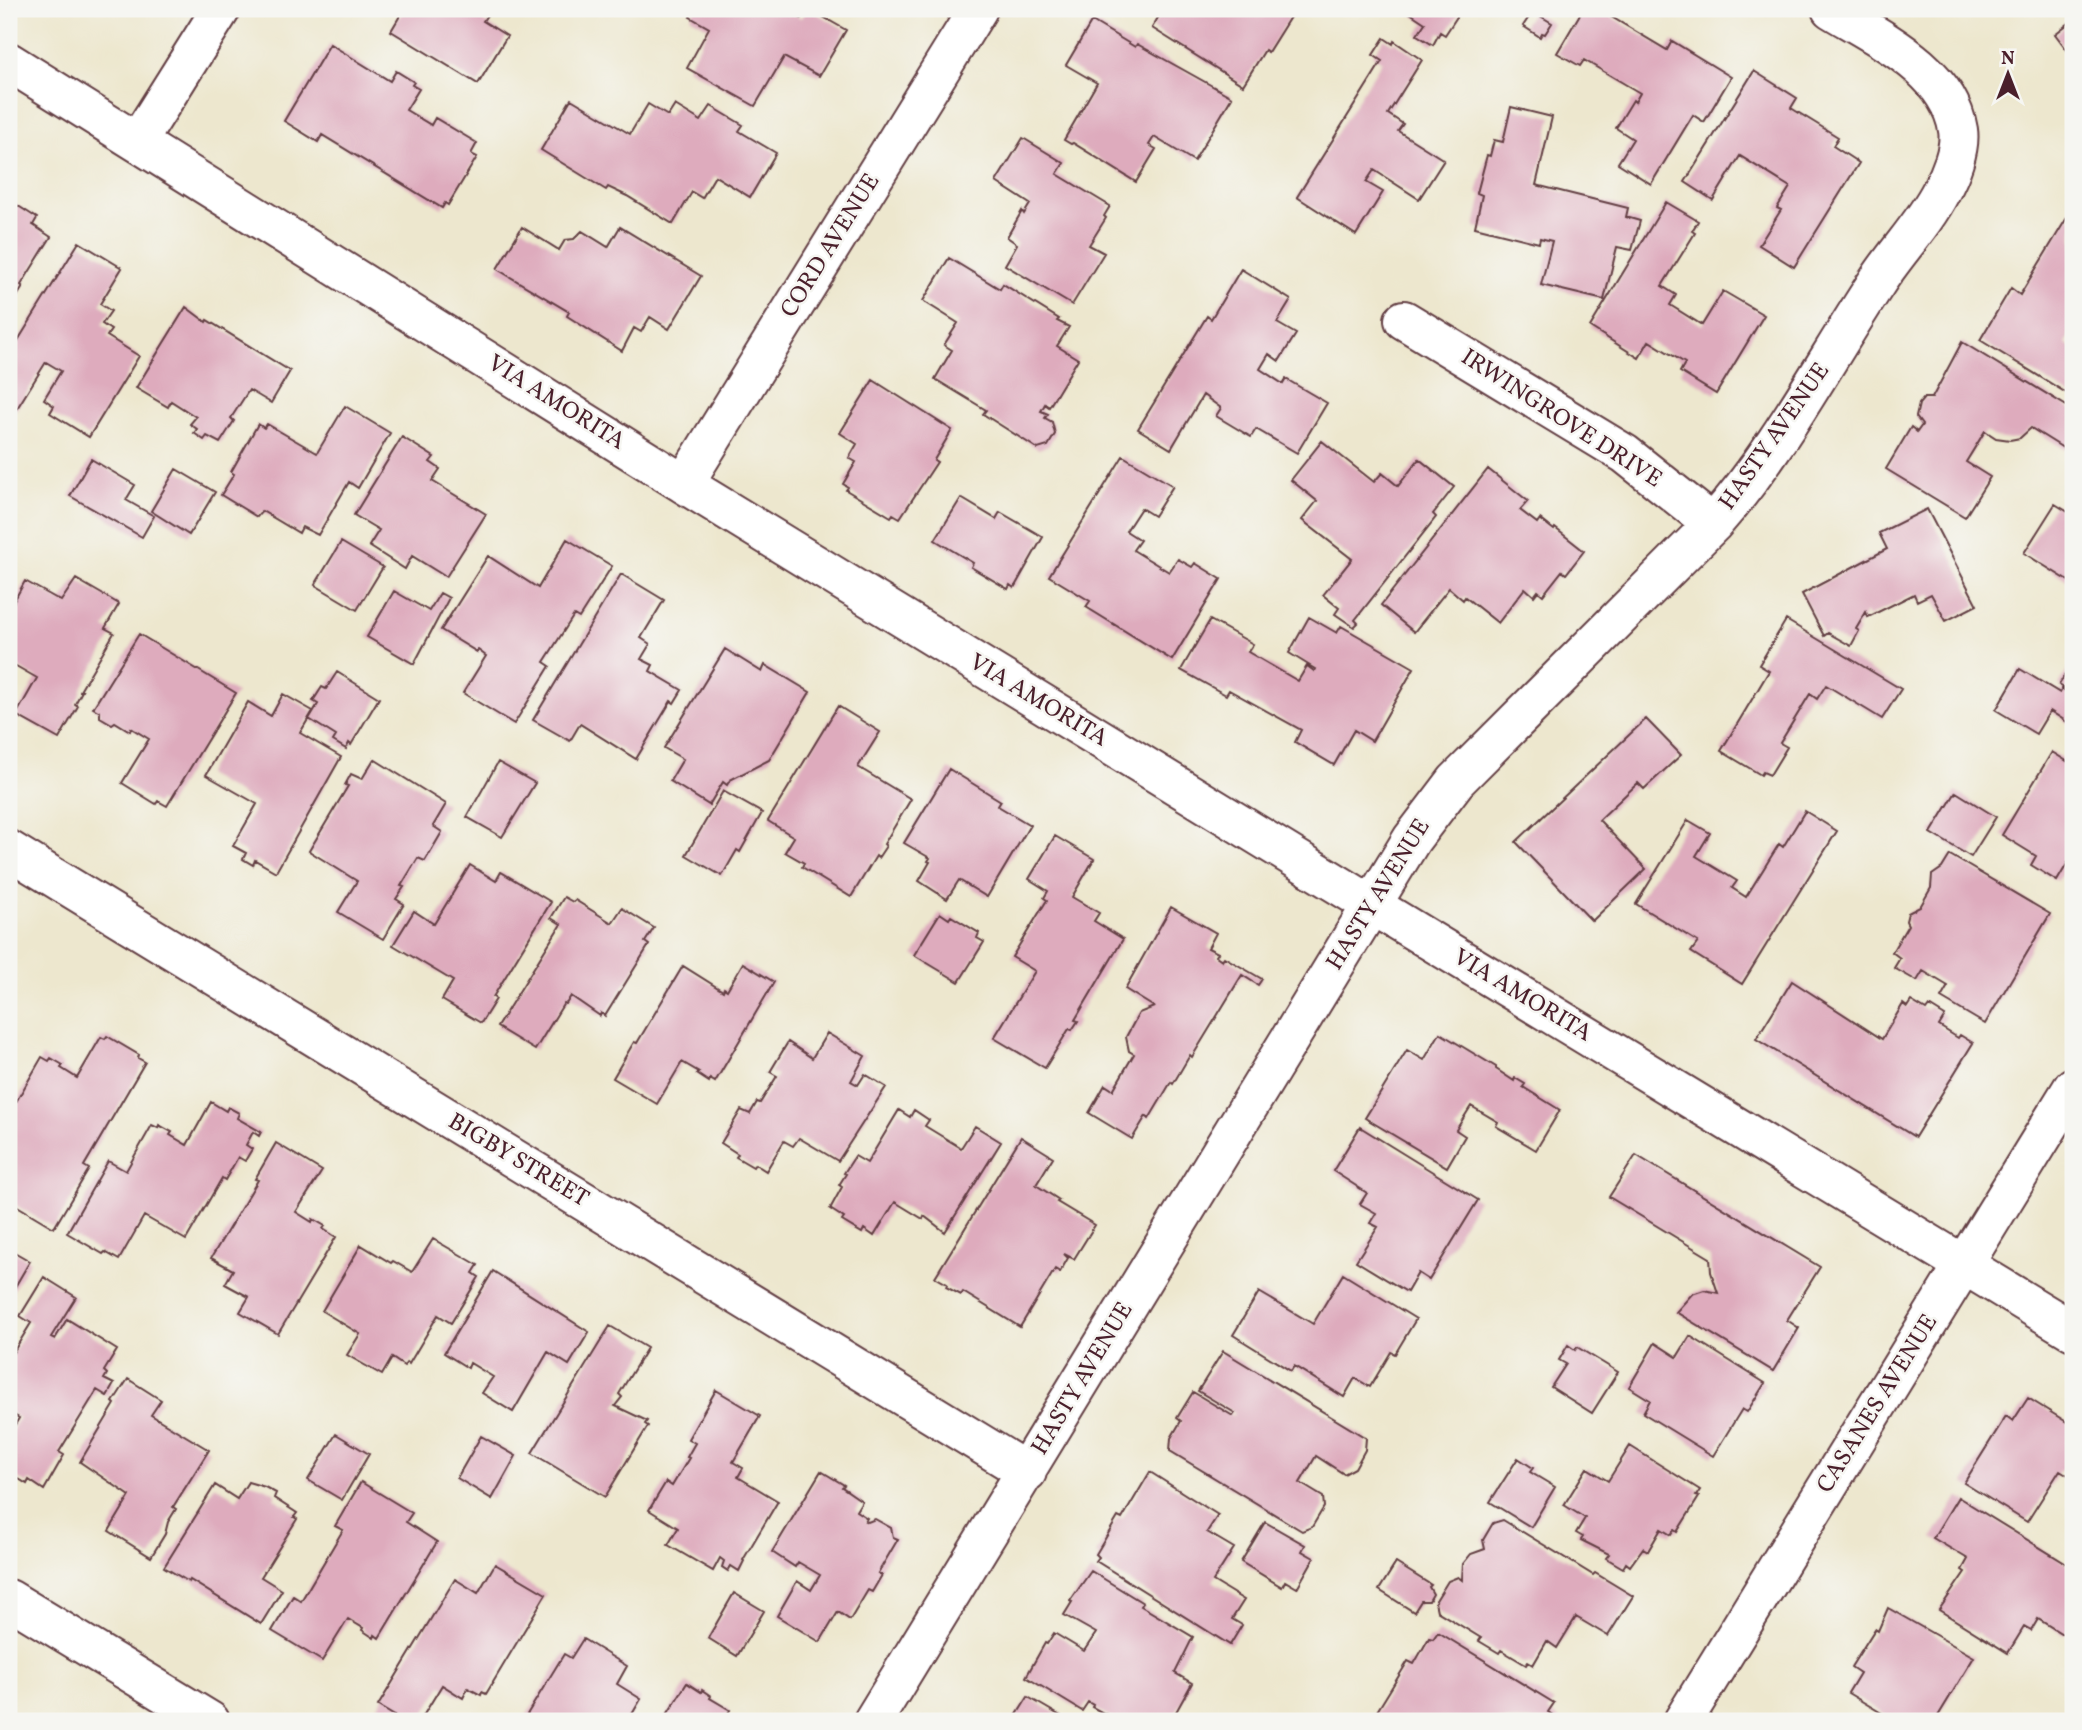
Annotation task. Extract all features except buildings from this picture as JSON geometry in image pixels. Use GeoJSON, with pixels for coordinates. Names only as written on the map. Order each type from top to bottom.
{"type":"FeatureCollection","features":[{"type":"Feature","properties":{"kind":"street"},"geometry":{"type":"LineString","coordinates":[[138,141],[221,9]]}},
{"type":"Feature","properties":{"kind":"street","name":"CORD AVENUE"},"geometry":{"type":"LineString","coordinates":[[684,484],[978,9]]}},
{"type":"Feature","properties":{"kind":"street","name":"HASTY AVENUE"},"geometry":{"type":"LineString","coordinates":[[873,1721],[1412,839],[1455,781],[1713,524],[1741,492],[1765,459],[1877,282],[1933,205],[1951,169],[1958,131],[1949,106],[1936,84],[1919,66],[1831,9]]}},
{"type":"Feature","properties":{"kind":"street","name":"VIA AMORITA"},"geometry":{"type":"LineString","coordinates":[[9,62],[684,484],[2073,1331]]}},
{"type":"Feature","properties":{"kind":"street","name":"IRWINGROVE DRIVE"},"geometry":{"type":"LineString","coordinates":[[1404,320],[1625,454],[1713,524]]}},
{"type":"Feature","properties":{"kind":"street","name":"BIGBY STREET"},"geometry":{"type":"LineString","coordinates":[[9,850],[1027,1472]]}},
{"type":"Feature","properties":{"kind":"street","name":"CASANES AVENUE"},"geometry":{"type":"LineString","coordinates":[[1683,1721],[2073,1087]]}},
{"type":"Feature","properties":{"kind":"street"},"geometry":{"type":"LineString","coordinates":[[9,1599],[209,1721]]}}]}
